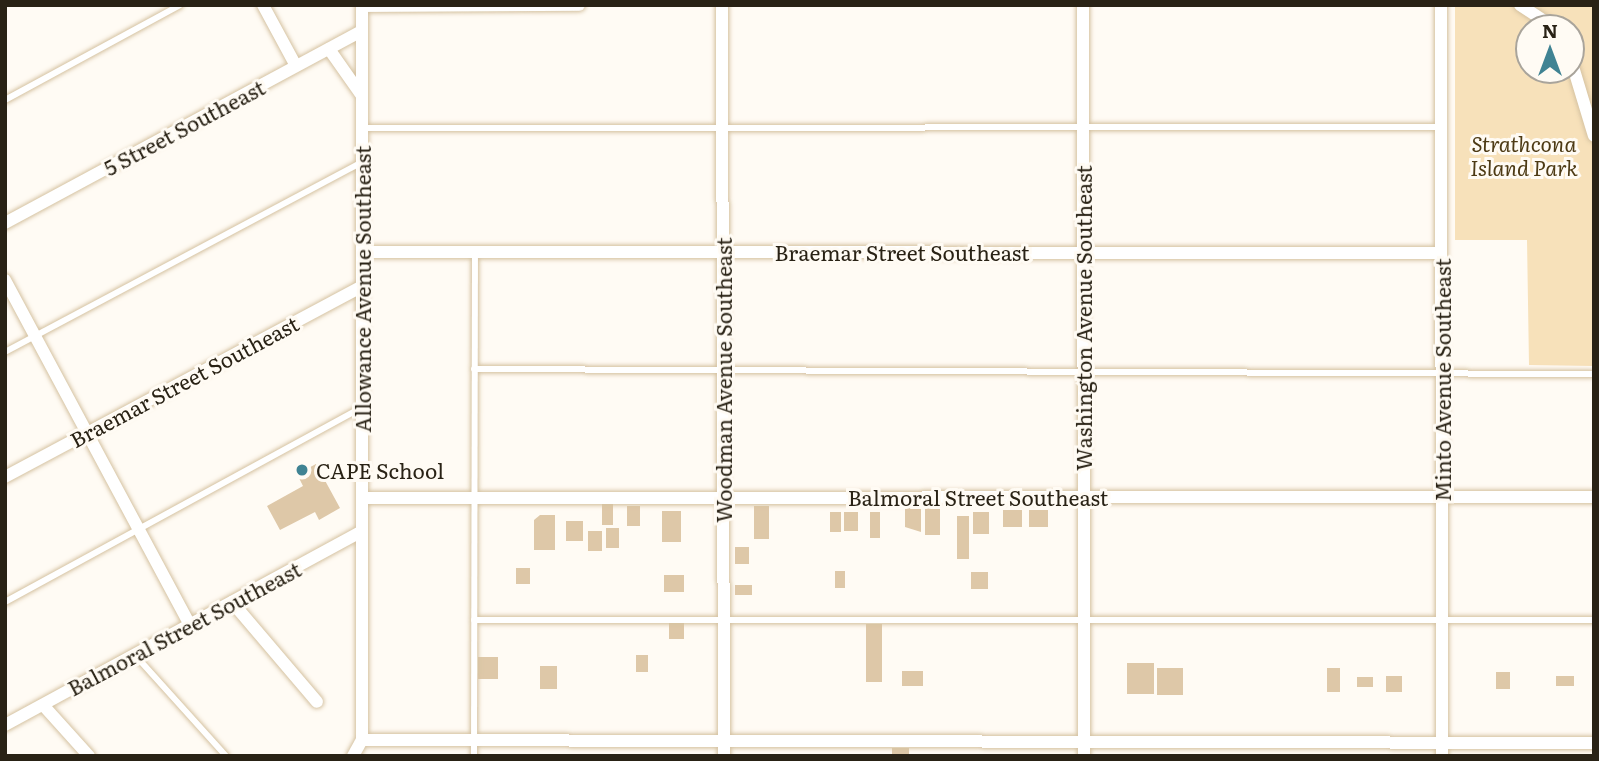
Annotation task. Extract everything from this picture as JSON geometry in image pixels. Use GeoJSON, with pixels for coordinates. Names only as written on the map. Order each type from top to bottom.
{"type":"FeatureCollection","features":[{"type":"Feature","properties":{"kind":"street"},"geometry":{"type":"LineString","coordinates":[[263,5],[296,66]]}},
{"type":"Feature","properties":{"kind":"street"},"geometry":{"type":"LineString","coordinates":[[362,6],[579,5]]}},
{"type":"Feature","properties":{"kind":"street","name":"Woodman Avenue Southeast"},"geometry":{"type":"LineString","coordinates":[[722,5],[724,756]]}},
{"type":"Feature","properties":{"kind":"street","name":"Washington Avenue Southeast"},"geometry":{"type":"LineString","coordinates":[[1083,5],[1084,756]]}},
{"type":"Feature","properties":{"kind":"street","name":"Minto Avenue Southeast"},"geometry":{"type":"LineString","coordinates":[[1441,5],[1442,749]]}},
{"type":"Feature","properties":{"kind":"street","name":"Allowance Avenue Southeast"},"geometry":{"type":"LineString","coordinates":[[362,6],[362,740]]}},
{"type":"Feature","properties":{"kind":"street","name":"5 Street Southeast"},"geometry":{"type":"LineString","coordinates":[[5,223],[362,31]]}},
{"type":"Feature","properties":{"kind":"street"},"geometry":{"type":"LineString","coordinates":[[329,48],[362,96]]}},
{"type":"Feature","properties":{"kind":"street"},"geometry":{"type":"LineString","coordinates":[[1578,84],[1594,136]]}},
{"type":"Feature","properties":{"kind":"street","name":"Braemar Street Southeast"},"geometry":{"type":"LineString","coordinates":[[362,252],[1441,253]]}},
{"type":"Feature","properties":{"kind":"street"},"geometry":{"type":"LineString","coordinates":[[5,280],[190,625]]}},
{"type":"Feature","properties":{"kind":"street","name":"Braemar Street Southeast"},"geometry":{"type":"LineString","coordinates":[[5,477],[362,286]]}},
{"type":"Feature","properties":{"kind":"street","name":"Balmoral Street Southeast"},"geometry":{"type":"LineString","coordinates":[[362,498],[1594,496]]}},
{"type":"Feature","properties":{"kind":"street","name":"Balmoral Street Southeast"},"geometry":{"type":"LineString","coordinates":[[5,725],[362,531]]}},
{"type":"Feature","properties":{"kind":"street"},"geometry":{"type":"LineString","coordinates":[[232,602],[317,702]]}},
{"type":"Feature","properties":{"kind":"street"},"geometry":{"type":"LineString","coordinates":[[43,705],[89,756]]}},
{"type":"Feature","properties":{"kind":"street"},"geometry":{"type":"LineString","coordinates":[[353,756],[362,740],[1083,742],[1442,749],[1594,743]]}},
{"type":"Feature","properties":{"kind":"lane"},"geometry":{"type":"LineString","coordinates":[[5,100],[180,5]]}},
{"type":"Feature","properties":{"kind":"lane"},"geometry":{"type":"LineString","coordinates":[[362,128],[1441,127]]}},
{"type":"Feature","properties":{"kind":"lane"},"geometry":{"type":"LineString","coordinates":[[5,352],[362,162]]}},
{"type":"Feature","properties":{"kind":"lane"},"geometry":{"type":"LineString","coordinates":[[474,756],[475,252]]}},
{"type":"Feature","properties":{"kind":"lane"},"geometry":{"type":"LineString","coordinates":[[474,369],[1592,374]]}},
{"type":"Feature","properties":{"kind":"lane"},"geometry":{"type":"LineString","coordinates":[[5,602],[362,407]]}},
{"type":"Feature","properties":{"kind":"lane"},"geometry":{"type":"LineString","coordinates":[[474,620],[1594,620]]}},
{"type":"Feature","properties":{"kind":"lane"},"geometry":{"type":"LineString","coordinates":[[135,655],[226,756]]}},
{"type":"Feature","properties":{"kind":"green space","name":"Strathcona Island Park"},"geometry":{"type":"Polygon","coordinates":[[[1455,5],[1594,5],[1594,366],[1529,365],[1527,240],[1455,240],[1455,5]]]}},
{"type":"Feature","properties":{"kind":"building"},"geometry":{"type":"Polygon","coordinates":[[[316,464],[340,508],[319,520],[315,512],[280,530],[267,506],[303,486],[297,474],[316,464]]]}},
{"type":"Feature","properties":{"kind":"building"},"geometry":{"type":"Polygon","coordinates":[[[602,500],[613,500],[613,525],[602,525],[602,500]]]}},
{"type":"Feature","properties":{"kind":"building"},"geometry":{"type":"Polygon","coordinates":[[[925,504],[940,504],[940,535],[925,535],[925,504]]]}},
{"type":"Feature","properties":{"kind":"building"},"geometry":{"type":"Polygon","coordinates":[[[627,506],[640,506],[640,526],[627,526],[627,506]]]}},
{"type":"Feature","properties":{"kind":"building"},"geometry":{"type":"Polygon","coordinates":[[[754,506],[769,506],[769,539],[754,539],[754,506]]]}},
{"type":"Feature","properties":{"kind":"building"},"geometry":{"type":"Polygon","coordinates":[[[905,508],[921,508],[921,532],[905,527],[905,508]]]}},
{"type":"Feature","properties":{"kind":"building"},"geometry":{"type":"Polygon","coordinates":[[[1003,510],[1022,510],[1022,527],[1003,527],[1003,510]]]}},
{"type":"Feature","properties":{"kind":"building"},"geometry":{"type":"Polygon","coordinates":[[[1029,510],[1048,510],[1048,527],[1029,527],[1029,510]]]}},
{"type":"Feature","properties":{"kind":"building"},"geometry":{"type":"Polygon","coordinates":[[[662,511],[681,511],[681,542],[662,542],[662,511]]]}},
{"type":"Feature","properties":{"kind":"building"},"geometry":{"type":"Polygon","coordinates":[[[830,512],[841,512],[841,532],[830,532],[830,512]]]}},
{"type":"Feature","properties":{"kind":"building"},"geometry":{"type":"Polygon","coordinates":[[[844,512],[858,512],[858,531],[844,531],[844,512]]]}},
{"type":"Feature","properties":{"kind":"building"},"geometry":{"type":"Polygon","coordinates":[[[870,512],[880,512],[880,538],[870,538],[870,512]]]}},
{"type":"Feature","properties":{"kind":"building"},"geometry":{"type":"Polygon","coordinates":[[[973,512],[989,512],[989,534],[973,534],[973,512]]]}},
{"type":"Feature","properties":{"kind":"building"},"geometry":{"type":"Polygon","coordinates":[[[540,515],[555,515],[555,550],[534,550],[534,520],[540,515]]]}},
{"type":"Feature","properties":{"kind":"building"},"geometry":{"type":"Polygon","coordinates":[[[957,516],[969,516],[969,559],[957,559],[957,516]]]}},
{"type":"Feature","properties":{"kind":"building"},"geometry":{"type":"Polygon","coordinates":[[[566,521],[583,521],[583,541],[566,541],[566,521]]]}},
{"type":"Feature","properties":{"kind":"building"},"geometry":{"type":"Polygon","coordinates":[[[606,528],[619,528],[619,548],[606,548],[606,528]]]}},
{"type":"Feature","properties":{"kind":"building"},"geometry":{"type":"Polygon","coordinates":[[[588,531],[602,531],[602,551],[588,551],[588,531]]]}},
{"type":"Feature","properties":{"kind":"building"},"geometry":{"type":"Polygon","coordinates":[[[735,547],[749,547],[749,564],[735,564],[735,547]]]}},
{"type":"Feature","properties":{"kind":"building"},"geometry":{"type":"Polygon","coordinates":[[[516,568],[530,568],[530,584],[516,584],[516,568]]]}},
{"type":"Feature","properties":{"kind":"building"},"geometry":{"type":"Polygon","coordinates":[[[835,571],[845,571],[845,588],[835,588],[835,571]]]}},
{"type":"Feature","properties":{"kind":"building"},"geometry":{"type":"Polygon","coordinates":[[[971,572],[988,572],[988,589],[971,589],[971,572]]]}},
{"type":"Feature","properties":{"kind":"building"},"geometry":{"type":"Polygon","coordinates":[[[664,575],[684,575],[684,592],[664,592],[664,575]]]}},
{"type":"Feature","properties":{"kind":"building"},"geometry":{"type":"Polygon","coordinates":[[[735,585],[752,585],[752,595],[735,595],[735,585]]]}},
{"type":"Feature","properties":{"kind":"building"},"geometry":{"type":"Polygon","coordinates":[[[669,622],[684,622],[684,639],[669,639],[669,622]]]}},
{"type":"Feature","properties":{"kind":"building"},"geometry":{"type":"Polygon","coordinates":[[[866,624],[882,624],[882,682],[866,682],[866,624]]]}},
{"type":"Feature","properties":{"kind":"building"},"geometry":{"type":"Polygon","coordinates":[[[636,655],[648,655],[648,672],[636,672],[636,655]]]}},
{"type":"Feature","properties":{"kind":"building"},"geometry":{"type":"Polygon","coordinates":[[[478,657],[498,657],[498,679],[478,679],[478,657]]]}},
{"type":"Feature","properties":{"kind":"building"},"geometry":{"type":"Polygon","coordinates":[[[1127,663],[1154,663],[1154,694],[1127,694],[1127,663]]]}},
{"type":"Feature","properties":{"kind":"building"},"geometry":{"type":"Polygon","coordinates":[[[540,666],[557,666],[557,689],[540,689],[540,666]]]}},
{"type":"Feature","properties":{"kind":"building"},"geometry":{"type":"Polygon","coordinates":[[[1157,668],[1183,668],[1183,695],[1157,695],[1157,668]]]}},
{"type":"Feature","properties":{"kind":"building"},"geometry":{"type":"Polygon","coordinates":[[[1327,668],[1340,668],[1340,692],[1327,692],[1327,668]]]}},
{"type":"Feature","properties":{"kind":"building"},"geometry":{"type":"Polygon","coordinates":[[[902,671],[923,671],[923,686],[902,686],[902,671]]]}},
{"type":"Feature","properties":{"kind":"building"},"geometry":{"type":"Polygon","coordinates":[[[1496,672],[1510,672],[1510,689],[1496,689],[1496,672]]]}},
{"type":"Feature","properties":{"kind":"building"},"geometry":{"type":"Polygon","coordinates":[[[1386,676],[1402,676],[1402,692],[1386,692],[1386,676]]]}},
{"type":"Feature","properties":{"kind":"building"},"geometry":{"type":"Polygon","coordinates":[[[1556,676],[1574,676],[1574,686],[1556,686],[1556,676]]]}},
{"type":"Feature","properties":{"kind":"building"},"geometry":{"type":"Polygon","coordinates":[[[1357,677],[1373,677],[1373,687],[1357,687],[1357,677]]]}},
{"type":"Feature","properties":{"kind":"building"},"geometry":{"type":"Polygon","coordinates":[[[892,748],[909,748],[909,756],[892,756],[892,748]]]}},
{"type":"Feature","properties":{"kind":"place","name":"CAPE School"},"geometry":{"type":"Point","coordinates":[302,470]}}]}
